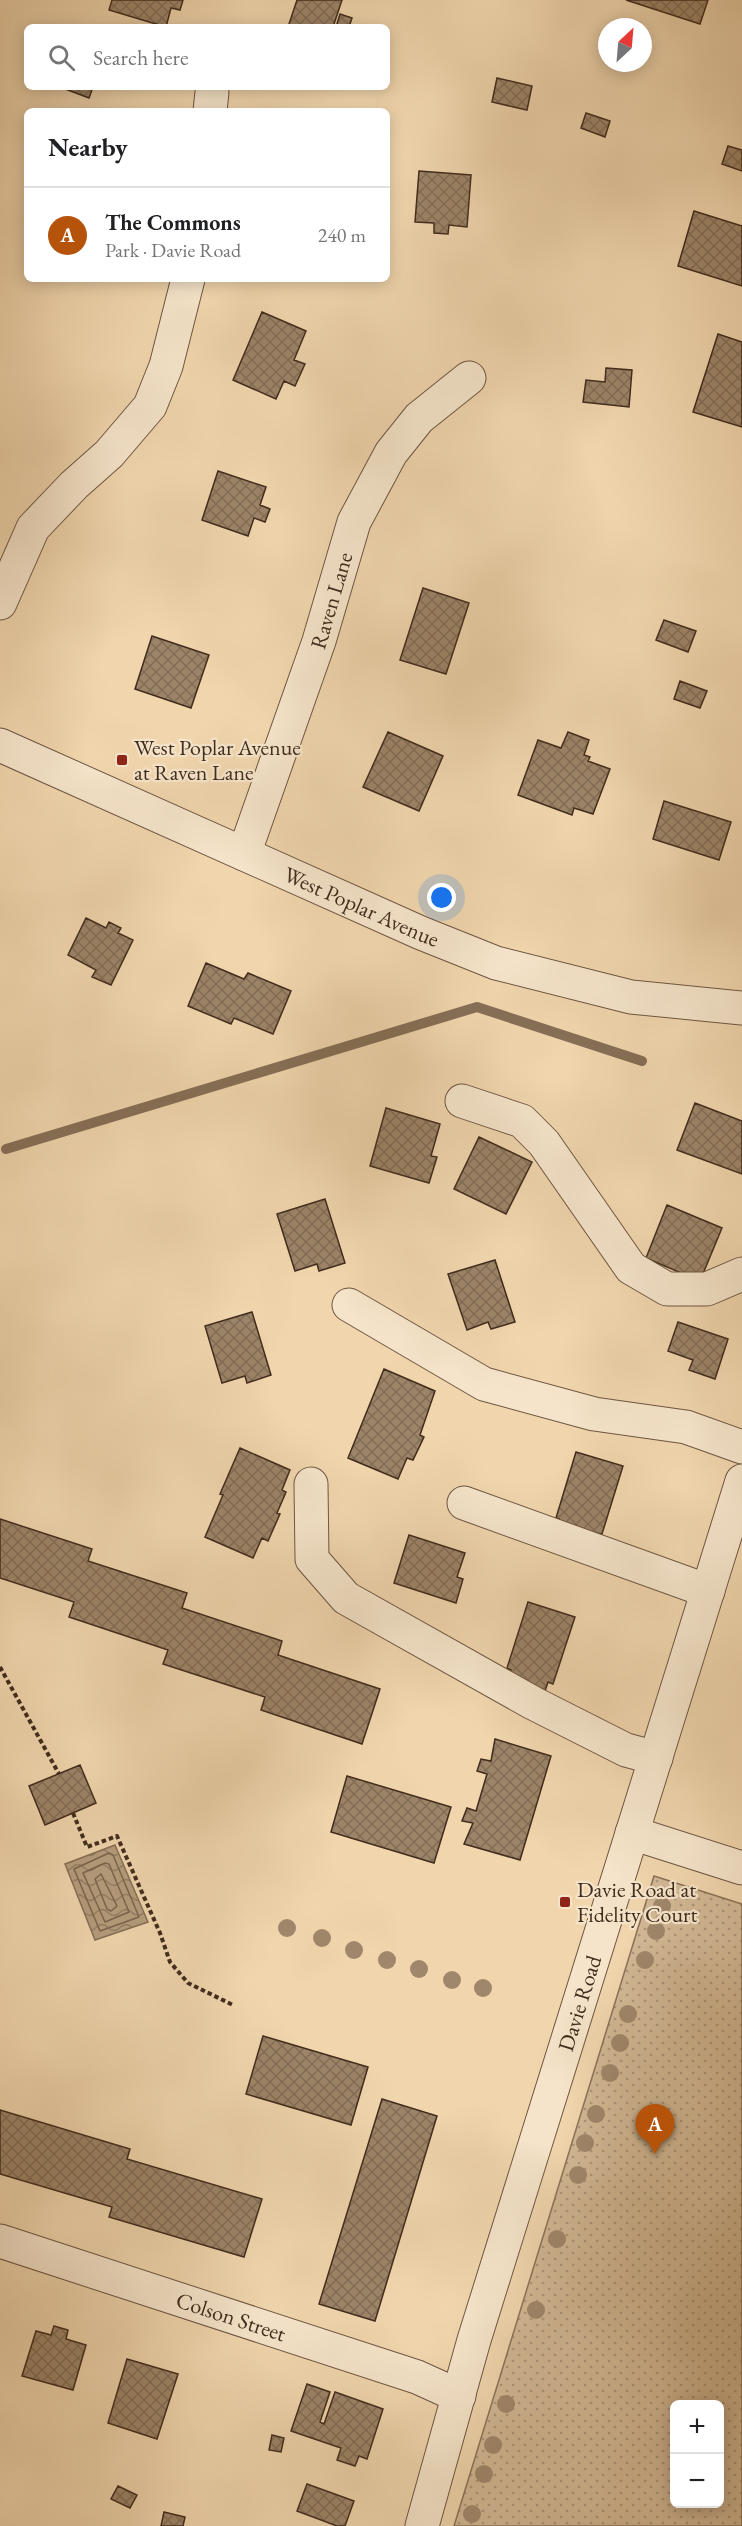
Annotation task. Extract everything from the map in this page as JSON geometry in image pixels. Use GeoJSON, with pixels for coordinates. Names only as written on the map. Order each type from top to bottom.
{"type":"FeatureCollection","features":[{"type":"Feature","properties":{"kind":"street"},"geometry":{"type":"LineString","coordinates":[[0,603],[33,528],[74,485],[109,454],[150,406],[166,366],[188,282]]}},
{"type":"Feature","properties":{"kind":"street","name":"Raven Lane"},"geometry":{"type":"LineString","coordinates":[[244,854],[319,641],[354,522],[391,453],[419,418],[469,378]]}},
{"type":"Feature","properties":{"kind":"street","name":"West Poplar Avenue"},"geometry":{"type":"LineString","coordinates":[[0,745],[421,933],[507,966],[632,997],[742,1008]]}},
{"type":"Feature","properties":{"kind":"street"},"geometry":{"type":"LineString","coordinates":[[462,1101],[522,1121],[530,1128],[544,1143],[631,1268],[667,1289],[707,1289],[742,1274]]}},
{"type":"Feature","properties":{"kind":"street"},"geometry":{"type":"LineString","coordinates":[[349,1305],[484,1384],[594,1414],[686,1427],[742,1447]]}},
{"type":"Feature","properties":{"kind":"street","name":"Davie Road"},"geometry":{"type":"LineString","coordinates":[[422,2526],[474,2340],[742,1481]]}},
{"type":"Feature","properties":{"kind":"street"},"geometry":{"type":"LineString","coordinates":[[311,1484],[312,1559],[346,1598],[533,1703],[626,1750],[656,1758]]}},
{"type":"Feature","properties":{"kind":"street"},"geometry":{"type":"LineString","coordinates":[[464,1503],[708,1591]]}},
{"type":"Feature","properties":{"kind":"street"},"geometry":{"type":"LineString","coordinates":[[632,1833],[742,1868]]}},
{"type":"Feature","properties":{"kind":"street","name":"Colson Street"},"geometry":{"type":"LineString","coordinates":[[0,2241],[417,2377],[459,2396]]}},
{"type":"Feature","properties":{"kind":"path"},"geometry":{"type":"LineString","coordinates":[[0,1667],[59,1774]]}},
{"type":"Feature","properties":{"kind":"path"},"geometry":{"type":"LineString","coordinates":[[73,1813],[87,1847],[117,1836],[160,1933],[170,1962],[188,1983],[233,2005]]}},
{"type":"Feature","properties":{"kind":"shaded area"},"geometry":{"type":"Polygon","coordinates":[[[654,1876],[742,1904],[742,2526],[454,2526],[654,1876]]]}},
{"type":"Feature","properties":{"kind":"water"},"geometry":{"type":"Polygon","coordinates":[[[115,1845],[148,1922],[95,1940],[65,1864],[115,1845]]]}},
{"type":"Feature","properties":{"kind":"building"},"geometry":{"type":"Polygon","coordinates":[[[112,0],[183,0],[180,10],[171,8],[167,24],[156,24],[109,10],[112,0]]]}},
{"type":"Feature","properties":{"kind":"building"},"geometry":{"type":"Polygon","coordinates":[[[297,0],[342,0],[334,24],[289,24],[297,0]]]}},
{"type":"Feature","properties":{"kind":"building"},"geometry":{"type":"Polygon","coordinates":[[[626,0],[708,0],[700,24],[626,0]]]}},
{"type":"Feature","properties":{"kind":"building"},"geometry":{"type":"Polygon","coordinates":[[[340,14],[352,18],[350,24],[337,24],[340,14]]]}},
{"type":"Feature","properties":{"kind":"building"},"geometry":{"type":"Polygon","coordinates":[[[497,78],[532,86],[527,110],[492,102],[497,78]]]}},
{"type":"Feature","properties":{"kind":"building"},"geometry":{"type":"Polygon","coordinates":[[[68,90],[92,90],[89,98],[68,90]]]}},
{"type":"Feature","properties":{"kind":"building"},"geometry":{"type":"Polygon","coordinates":[[[586,113],[610,121],[605,137],[581,128],[586,113]]]}},
{"type":"Feature","properties":{"kind":"building"},"geometry":{"type":"Polygon","coordinates":[[[728,146],[742,150],[742,171],[722,164],[728,146]]]}},
{"type":"Feature","properties":{"kind":"building"},"geometry":{"type":"Polygon","coordinates":[[[419,171],[471,175],[467,227],[449,225],[448,234],[434,233],[434,223],[415,222],[419,171]]]}},
{"type":"Feature","properties":{"kind":"building"},"geometry":{"type":"Polygon","coordinates":[[[694,211],[742,226],[742,286],[678,266],[694,211]]]}},
{"type":"Feature","properties":{"kind":"building"},"geometry":{"type":"Polygon","coordinates":[[[262,312],[306,331],[294,360],[305,364],[295,386],[284,381],[276,399],[233,380],[262,312]]]}},
{"type":"Feature","properties":{"kind":"building"},"geometry":{"type":"Polygon","coordinates":[[[718,334],[742,342],[742,427],[693,412],[718,334]]]}},
{"type":"Feature","properties":{"kind":"building"},"geometry":{"type":"Polygon","coordinates":[[[606,368],[632,370],[629,407],[583,402],[586,380],[605,382],[606,368]]]}},
{"type":"Feature","properties":{"kind":"building"},"geometry":{"type":"Polygon","coordinates":[[[218,471],[266,487],[260,505],[270,509],[265,522],[254,518],[248,536],[202,520],[218,471]]]}},
{"type":"Feature","properties":{"kind":"building"},"geometry":{"type":"Polygon","coordinates":[[[423,588],[469,603],[446,674],[400,660],[423,588]]]}},
{"type":"Feature","properties":{"kind":"building"},"geometry":{"type":"Polygon","coordinates":[[[664,620],[696,631],[688,652],[656,640],[664,620]]]}},
{"type":"Feature","properties":{"kind":"building"},"geometry":{"type":"Polygon","coordinates":[[[152,636],[209,655],[191,708],[135,689],[152,636]]]}},
{"type":"Feature","properties":{"kind":"building"},"geometry":{"type":"Polygon","coordinates":[[[680,681],[707,691],[700,708],[674,699],[680,681]]]}},
{"type":"Feature","properties":{"kind":"building"},"geometry":{"type":"Polygon","coordinates":[[[388,732],[443,756],[419,811],[363,787],[388,732]]]}},
{"type":"Feature","properties":{"kind":"building"},"geometry":{"type":"Polygon","coordinates":[[[568,732],[589,740],[584,755],[590,757],[588,761],[610,769],[593,814],[574,808],[572,815],[518,795],[538,740],[561,748],[568,732]]]}},
{"type":"Feature","properties":{"kind":"building"},"geometry":{"type":"Polygon","coordinates":[[[664,801],[731,822],[719,860],[653,839],[664,801]]]}},
{"type":"Feature","properties":{"kind":"building"},"geometry":{"type":"Polygon","coordinates":[[[86,918],[106,928],[109,922],[121,928],[118,933],[133,940],[111,985],[92,977],[96,970],[68,955],[86,918]]]}},
{"type":"Feature","properties":{"kind":"building"},"geometry":{"type":"Polygon","coordinates":[[[206,963],[244,979],[248,973],[291,991],[273,1034],[234,1018],[231,1024],[188,1006],[206,963]]]}},
{"type":"Feature","properties":{"kind":"building"},"geometry":{"type":"Polygon","coordinates":[[[695,1103],[742,1121],[742,1174],[677,1150],[695,1103]]]}},
{"type":"Feature","properties":{"kind":"building"},"geometry":{"type":"Polygon","coordinates":[[[386,1108],[440,1124],[431,1156],[437,1157],[429,1183],[370,1166],[386,1108]]]}},
{"type":"Feature","properties":{"kind":"building"},"geometry":{"type":"Polygon","coordinates":[[[479,1137],[532,1162],[506,1214],[454,1189],[479,1137]]]}},
{"type":"Feature","properties":{"kind":"building"},"geometry":{"type":"Polygon","coordinates":[[[325,1199],[345,1263],[319,1271],[317,1264],[295,1271],[277,1214],[325,1199]]]}},
{"type":"Feature","properties":{"kind":"building"},"geometry":{"type":"Polygon","coordinates":[[[667,1205],[722,1228],[700,1281],[646,1258],[667,1205]]]}},
{"type":"Feature","properties":{"kind":"building"},"geometry":{"type":"Polygon","coordinates":[[[495,1260],[515,1322],[491,1329],[488,1322],[467,1330],[448,1274],[495,1260]]]}},
{"type":"Feature","properties":{"kind":"building"},"geometry":{"type":"Polygon","coordinates":[[[252,1312],[271,1375],[247,1383],[245,1376],[222,1383],[205,1326],[252,1312]]]}},
{"type":"Feature","properties":{"kind":"building"},"geometry":{"type":"Polygon","coordinates":[[[678,1322],[728,1339],[715,1379],[689,1370],[693,1360],[668,1351],[678,1322]]]}},
{"type":"Feature","properties":{"kind":"building"},"geometry":{"type":"Polygon","coordinates":[[[384,1369],[435,1391],[420,1435],[424,1437],[413,1460],[407,1458],[398,1479],[348,1458],[384,1369]]]}},
{"type":"Feature","properties":{"kind":"building"},"geometry":{"type":"Polygon","coordinates":[[[240,1448],[290,1470],[282,1490],[286,1492],[277,1513],[280,1514],[268,1541],[262,1538],[253,1558],[205,1537],[240,1448]]]}},
{"type":"Feature","properties":{"kind":"building"},"geometry":{"type":"Polygon","coordinates":[[[576,1452],[623,1466],[602,1534],[596,1533],[594,1541],[556,1530],[559,1519],[556,1518],[576,1452]]]}},
{"type":"Feature","properties":{"kind":"building"},"geometry":{"type":"Polygon","coordinates":[[[0,1519],[92,1549],[88,1561],[187,1593],[182,1608],[282,1641],[278,1655],[380,1689],[362,1744],[261,1710],[265,1697],[163,1664],[168,1650],[69,1617],[74,1602],[0,1578],[0,1519]]]}},
{"type":"Feature","properties":{"kind":"building"},"geometry":{"type":"Polygon","coordinates":[[[409,1535],[465,1553],[457,1577],[463,1579],[456,1603],[394,1583],[409,1535]]]}},
{"type":"Feature","properties":{"kind":"building"},"geometry":{"type":"Polygon","coordinates":[[[528,1602],[575,1617],[553,1684],[548,1682],[545,1691],[508,1679],[511,1670],[507,1668],[528,1602]]]}},
{"type":"Feature","properties":{"kind":"building"},"geometry":{"type":"Polygon","coordinates":[[[495,1739],[551,1756],[520,1860],[464,1844],[473,1823],[462,1821],[467,1808],[476,1811],[487,1774],[477,1771],[481,1759],[491,1761],[495,1739]]]}},
{"type":"Feature","properties":{"kind":"building"},"geometry":{"type":"Polygon","coordinates":[[[80,1765],[96,1803],[45,1825],[29,1786],[80,1765]]]}},
{"type":"Feature","properties":{"kind":"building"},"geometry":{"type":"Polygon","coordinates":[[[347,1776],[451,1807],[434,1863],[331,1832],[347,1776]]]}},
{"type":"Feature","properties":{"kind":"building"},"geometry":{"type":"Polygon","coordinates":[[[263,2036],[368,2067],[351,2125],[246,2094],[263,2036]]]}},
{"type":"Feature","properties":{"kind":"building"},"geometry":{"type":"Polygon","coordinates":[[[382,2099],[437,2116],[375,2321],[319,2304],[382,2099]]]}},
{"type":"Feature","properties":{"kind":"building"},"geometry":{"type":"Polygon","coordinates":[[[0,2110],[130,2149],[127,2159],[262,2199],[244,2257],[109,2217],[112,2207],[0,2174],[0,2110]]]}},
{"type":"Feature","properties":{"kind":"building"},"geometry":{"type":"Polygon","coordinates":[[[54,2326],[68,2330],[66,2339],[86,2345],[73,2390],[22,2376],[36,2331],[51,2335],[54,2326]]]}},
{"type":"Feature","properties":{"kind":"building"},"geometry":{"type":"Polygon","coordinates":[[[127,2359],[178,2374],[157,2439],[108,2423],[127,2359]]]}},
{"type":"Feature","properties":{"kind":"building"},"geometry":{"type":"Polygon","coordinates":[[[307,2384],[330,2392],[320,2422],[324,2424],[335,2392],[383,2409],[367,2459],[359,2456],[355,2466],[337,2460],[341,2448],[291,2431],[307,2384]]]}},
{"type":"Feature","properties":{"kind":"building"},"geometry":{"type":"Polygon","coordinates":[[[272,2435],[284,2438],[281,2452],[269,2450],[272,2435]]]}},
{"type":"Feature","properties":{"kind":"building"},"geometry":{"type":"Polygon","coordinates":[[[307,2484],[354,2501],[345,2526],[337,2526],[297,2511],[307,2484]]]}},
{"type":"Feature","properties":{"kind":"building"},"geometry":{"type":"Polygon","coordinates":[[[118,2486],[137,2495],[130,2508],[111,2499],[118,2486]]]}},
{"type":"Feature","properties":{"kind":"building"},"geometry":{"type":"Polygon","coordinates":[[[164,2512],[185,2517],[183,2526],[161,2526],[164,2512]]]}},
{"type":"Feature","properties":{"kind":"waterway"},"geometry":{"type":"LineString","coordinates":[[6,1149],[477,1007],[642,1061]]}},
{"type":"Feature","properties":{"kind":"place","name":"West Poplar Avenue at Raven Lane"},"geometry":{"type":"Point","coordinates":[122,760]}},
{"type":"Feature","properties":{"kind":"place","name":"Davie Road at Fidelity Court"},"geometry":{"type":"Point","coordinates":[565,1902]}},
{"type":"Feature","properties":{"kind":"place","name":"The Commons"},"geometry":{"type":"Point","coordinates":[655,2154]}}]}
